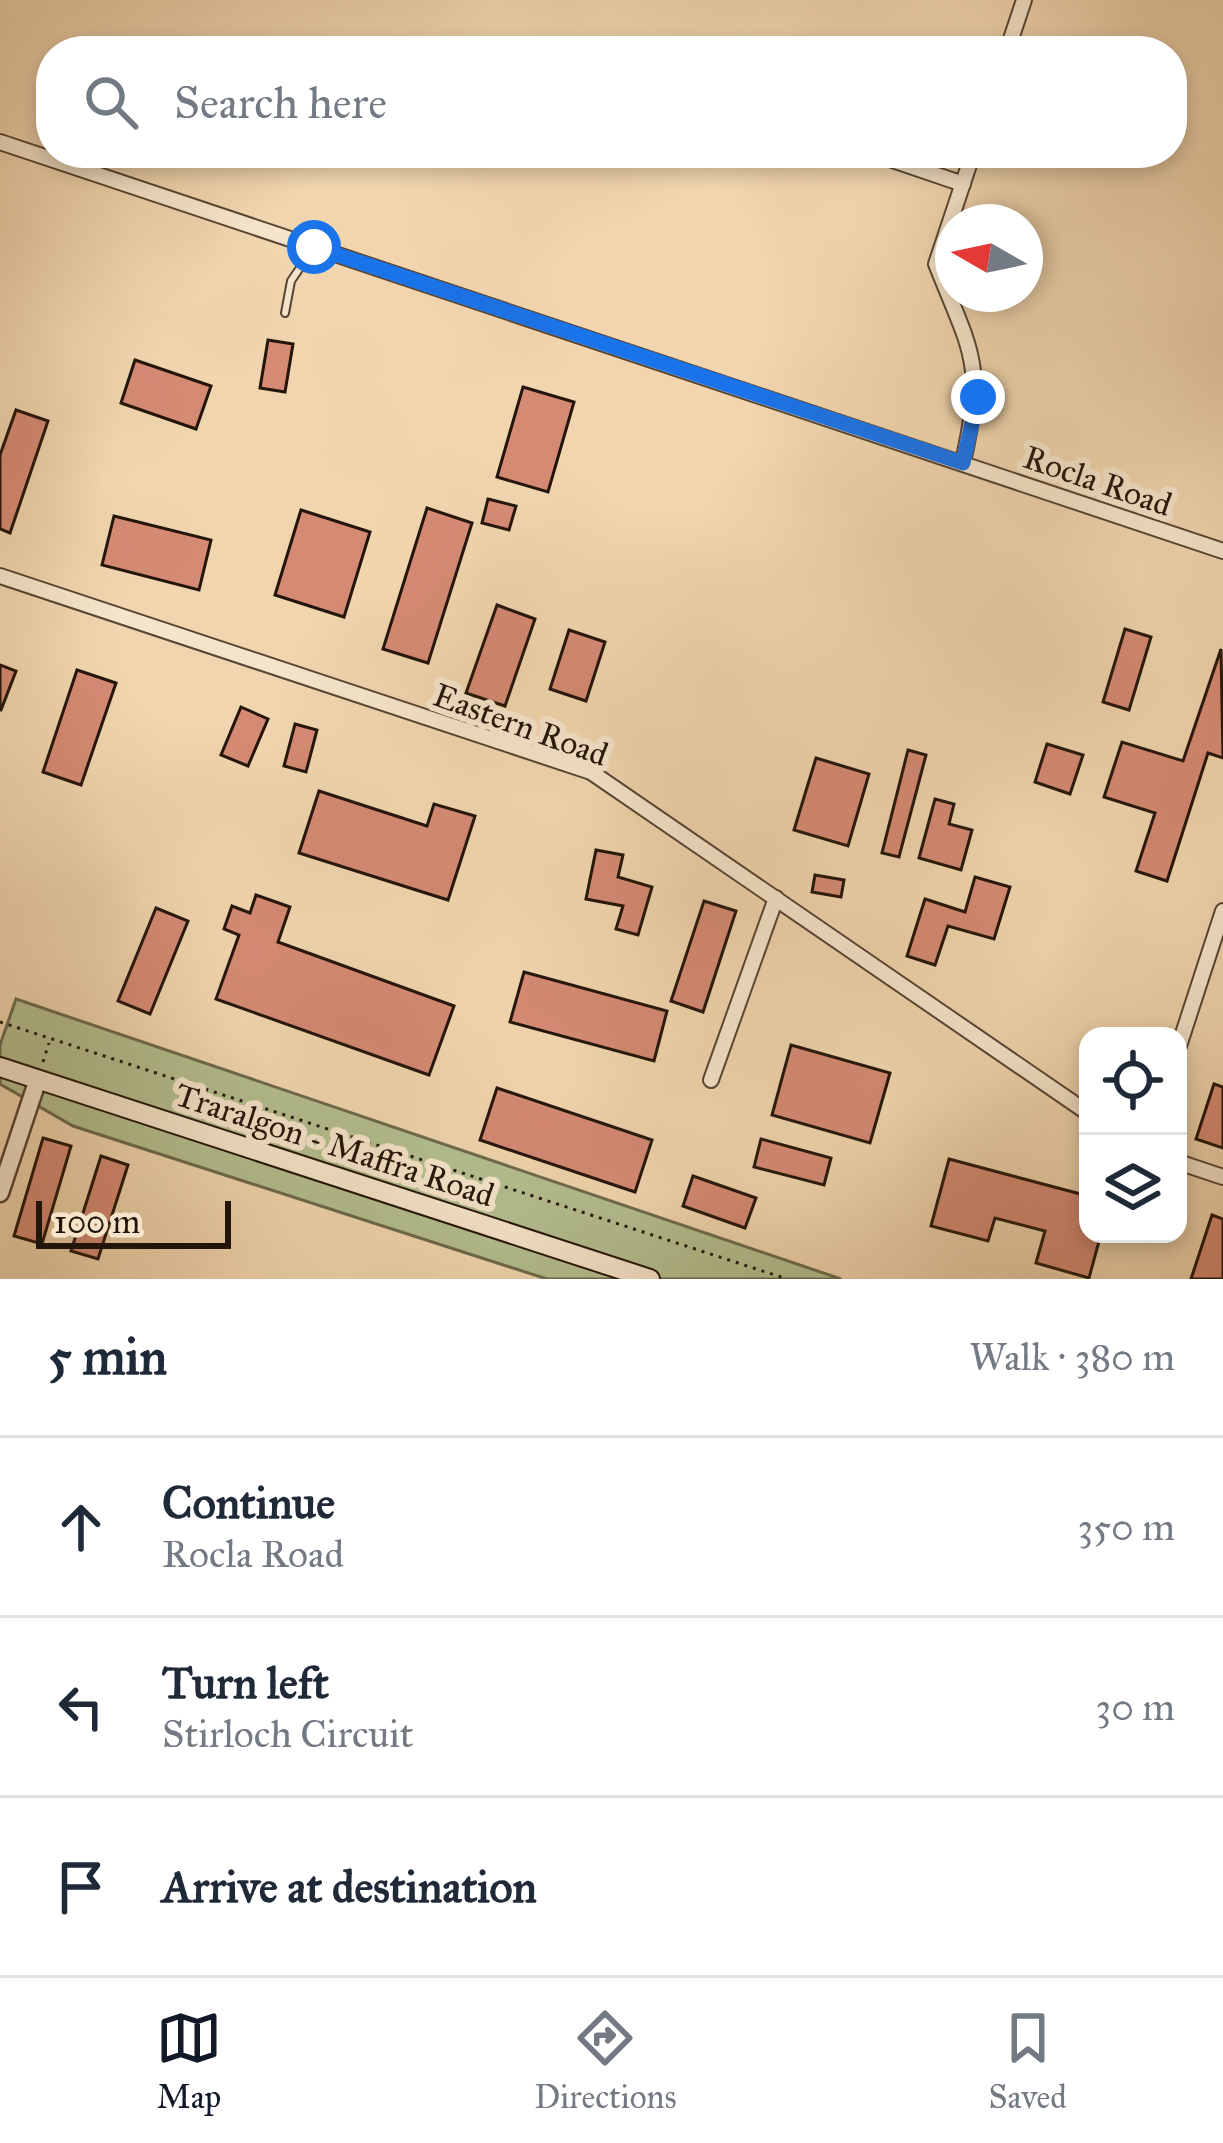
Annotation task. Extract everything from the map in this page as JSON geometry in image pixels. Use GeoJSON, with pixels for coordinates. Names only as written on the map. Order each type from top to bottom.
{"type":"FeatureCollection","features":[{"type":"Feature","properties":{"kind":"main road","name":"Traralgon - Maffra Road"},"geometry":{"type":"LineString","coordinates":[[0,1066],[650,1279]]}},
{"type":"Feature","properties":{"kind":"street"},"geometry":{"type":"LineString","coordinates":[[1012,36],[1024,0]]}},
{"type":"Feature","properties":{"kind":"street","name":"Rocla Road"},"geometry":{"type":"LineString","coordinates":[[0,142],[36,154]]}},
{"type":"Feature","properties":{"kind":"street","name":"Rocla Road"},"geometry":{"type":"LineString","coordinates":[[78,168],[1223,550]]}},
{"type":"Feature","properties":{"kind":"street"},"geometry":{"type":"LineString","coordinates":[[916,168],[963,184]]}},
{"type":"Feature","properties":{"kind":"street"},"geometry":{"type":"LineString","coordinates":[[963,463],[978,397],[971,341],[936,263],[968,168]]}},
{"type":"Feature","properties":{"kind":"street","name":"Eastern Road"},"geometry":{"type":"LineString","coordinates":[[0,576],[591,772],[1079,1107]]}},
{"type":"Feature","properties":{"kind":"street"},"geometry":{"type":"LineString","coordinates":[[712,1079],[776,898]]}},
{"type":"Feature","properties":{"kind":"street"},"geometry":{"type":"LineString","coordinates":[[1185,1027],[1223,911]]}},
{"type":"Feature","properties":{"kind":"street"},"geometry":{"type":"LineString","coordinates":[[0,1193],[38,1078]]}},
{"type":"Feature","properties":{"kind":"street"},"geometry":{"type":"LineString","coordinates":[[1187,1165],[1223,1177]]}},
{"type":"Feature","properties":{"kind":"lane"},"geometry":{"type":"LineString","coordinates":[[286,313],[291,281],[314,247]]}},
{"type":"Feature","properties":{"kind":"path"},"geometry":{"type":"LineString","coordinates":[[0,1022],[787,1279]]}},
{"type":"Feature","properties":{"kind":"path"},"geometry":{"type":"LineString","coordinates":[[38,1078],[49,1041]]}},
{"type":"Feature","properties":{"kind":"green space"},"geometry":{"type":"Polygon","coordinates":[[[16,999],[841,1279],[547,1279],[73,1126],[0,1084],[0,1045],[16,999]]]}},
{"type":"Feature","properties":{"kind":"building"},"geometry":{"type":"Polygon","coordinates":[[[268,340],[293,344],[285,392],[260,388],[268,340]]]}},
{"type":"Feature","properties":{"kind":"building"},"geometry":{"type":"Polygon","coordinates":[[[135,360],[211,386],[196,429],[121,403],[135,360]]]}},
{"type":"Feature","properties":{"kind":"building"},"geometry":{"type":"Polygon","coordinates":[[[523,387],[574,402],[548,492],[497,477],[523,387]]]}},
{"type":"Feature","properties":{"kind":"building"},"geometry":{"type":"Polygon","coordinates":[[[16,410],[48,421],[10,533],[0,529],[0,455],[16,410]]]}},
{"type":"Feature","properties":{"kind":"building"},"geometry":{"type":"Polygon","coordinates":[[[488,499],[516,506],[509,530],[482,523],[488,499]]]}},
{"type":"Feature","properties":{"kind":"building"},"geometry":{"type":"Polygon","coordinates":[[[427,508],[472,523],[428,663],[383,649],[427,508]]]}},
{"type":"Feature","properties":{"kind":"building"},"geometry":{"type":"Polygon","coordinates":[[[301,510],[370,532],[344,617],[275,595],[301,510]]]}},
{"type":"Feature","properties":{"kind":"building"},"geometry":{"type":"Polygon","coordinates":[[[114,516],[211,540],[199,590],[102,565],[114,516]]]}},
{"type":"Feature","properties":{"kind":"building"},"geometry":{"type":"Polygon","coordinates":[[[497,605],[535,619],[505,706],[466,693],[497,605]]]}},
{"type":"Feature","properties":{"kind":"building"},"geometry":{"type":"Polygon","coordinates":[[[1125,629],[1151,637],[1129,710],[1103,702],[1125,629]]]}},
{"type":"Feature","properties":{"kind":"building"},"geometry":{"type":"Polygon","coordinates":[[[569,630],[605,642],[586,701],[550,689],[569,630]]]}},
{"type":"Feature","properties":{"kind":"building"},"geometry":{"type":"Polygon","coordinates":[[[1221,649],[1223,758],[1208,753],[1167,881],[1136,871],[1155,813],[1104,797],[1122,742],[1183,761],[1221,649]]]}},
{"type":"Feature","properties":{"kind":"building"},"geometry":{"type":"Polygon","coordinates":[[[0,665],[16,671],[1,710],[0,710],[0,665]]]}},
{"type":"Feature","properties":{"kind":"building"},"geometry":{"type":"Polygon","coordinates":[[[77,670],[116,683],[81,785],[43,772],[77,670]]]}},
{"type":"Feature","properties":{"kind":"building"},"geometry":{"type":"Polygon","coordinates":[[[241,707],[268,719],[248,766],[221,755],[241,707]]]}},
{"type":"Feature","properties":{"kind":"building"},"geometry":{"type":"Polygon","coordinates":[[[295,724],[317,730],[306,772],[284,766],[295,724]]]}},
{"type":"Feature","properties":{"kind":"building"},"geometry":{"type":"Polygon","coordinates":[[[1047,744],[1083,755],[1070,794],[1035,782],[1047,744]]]}},
{"type":"Feature","properties":{"kind":"building"},"geometry":{"type":"Polygon","coordinates":[[[908,750],[926,755],[899,857],[882,853],[908,750]]]}},
{"type":"Feature","properties":{"kind":"building"},"geometry":{"type":"Polygon","coordinates":[[[816,758],[869,774],[848,846],[794,830],[816,758]]]}},
{"type":"Feature","properties":{"kind":"building"},"geometry":{"type":"Polygon","coordinates":[[[319,791],[427,826],[434,804],[475,816],[448,900],[299,853],[319,791]]]}},
{"type":"Feature","properties":{"kind":"building"},"geometry":{"type":"Polygon","coordinates":[[[935,799],[954,804],[949,824],[972,830],[961,870],[919,858],[935,799]]]}},
{"type":"Feature","properties":{"kind":"building"},"geometry":{"type":"Polygon","coordinates":[[[596,850],[623,855],[618,877],[652,887],[638,935],[616,929],[623,906],[586,899],[596,850]]]}},
{"type":"Feature","properties":{"kind":"building"},"geometry":{"type":"Polygon","coordinates":[[[815,875],[844,880],[841,897],[812,892],[815,875]]]}},
{"type":"Feature","properties":{"kind":"building"},"geometry":{"type":"Polygon","coordinates":[[[975,877],[1010,887],[994,939],[948,926],[935,965],[907,956],[925,899],[965,912],[975,877]]]}},
{"type":"Feature","properties":{"kind":"building"},"geometry":{"type":"Polygon","coordinates":[[[256,895],[290,907],[278,942],[454,1006],[429,1075],[216,999],[239,935],[224,929],[232,906],[250,913],[256,895]]]}},
{"type":"Feature","properties":{"kind":"building"},"geometry":{"type":"Polygon","coordinates":[[[704,901],[736,911],[703,1012],[671,1001],[704,901]]]}},
{"type":"Feature","properties":{"kind":"building"},"geometry":{"type":"Polygon","coordinates":[[[156,908],[188,921],[150,1014],[118,1001],[156,908]]]}},
{"type":"Feature","properties":{"kind":"building"},"geometry":{"type":"Polygon","coordinates":[[[524,972],[667,1011],[654,1061],[510,1022],[524,972]]]}},
{"type":"Feature","properties":{"kind":"building"},"geometry":{"type":"Polygon","coordinates":[[[791,1045],[890,1073],[870,1143],[772,1115],[791,1045]]]}},
{"type":"Feature","properties":{"kind":"building"},"geometry":{"type":"Polygon","coordinates":[[[1214,1084],[1223,1087],[1223,1148],[1196,1139],[1214,1084]]]}},
{"type":"Feature","properties":{"kind":"building"},"geometry":{"type":"Polygon","coordinates":[[[497,1088],[652,1140],[635,1192],[480,1140],[497,1088]]]}},
{"type":"Feature","properties":{"kind":"building"},"geometry":{"type":"Polygon","coordinates":[[[43,1138],[71,1146],[42,1244],[14,1236],[43,1138]]]}},
{"type":"Feature","properties":{"kind":"building"},"geometry":{"type":"Polygon","coordinates":[[[761,1139],[831,1158],[824,1185],[754,1167],[761,1139]]]}},
{"type":"Feature","properties":{"kind":"building"},"geometry":{"type":"Polygon","coordinates":[[[101,1156],[128,1165],[98,1259],[71,1251],[101,1156]]]}},
{"type":"Feature","properties":{"kind":"building"},"geometry":{"type":"Polygon","coordinates":[[[949,1159],[1079,1194],[1079,1243],[1099,1243],[1089,1278],[1036,1263],[1045,1231],[995,1218],[988,1241],[931,1226],[949,1159]]]}},
{"type":"Feature","properties":{"kind":"building"},"geometry":{"type":"Polygon","coordinates":[[[693,1176],[756,1198],[745,1228],[683,1206],[693,1176]]]}},
{"type":"Feature","properties":{"kind":"building"},"geometry":{"type":"Polygon","coordinates":[[[1212,1215],[1223,1219],[1223,1279],[1191,1279],[1212,1215]]]}},
{"type":"Feature","properties":{"kind":"route"},"geometry":{"type":"LineString","coordinates":[[314,247],[963,463],[978,397]]}}]}
